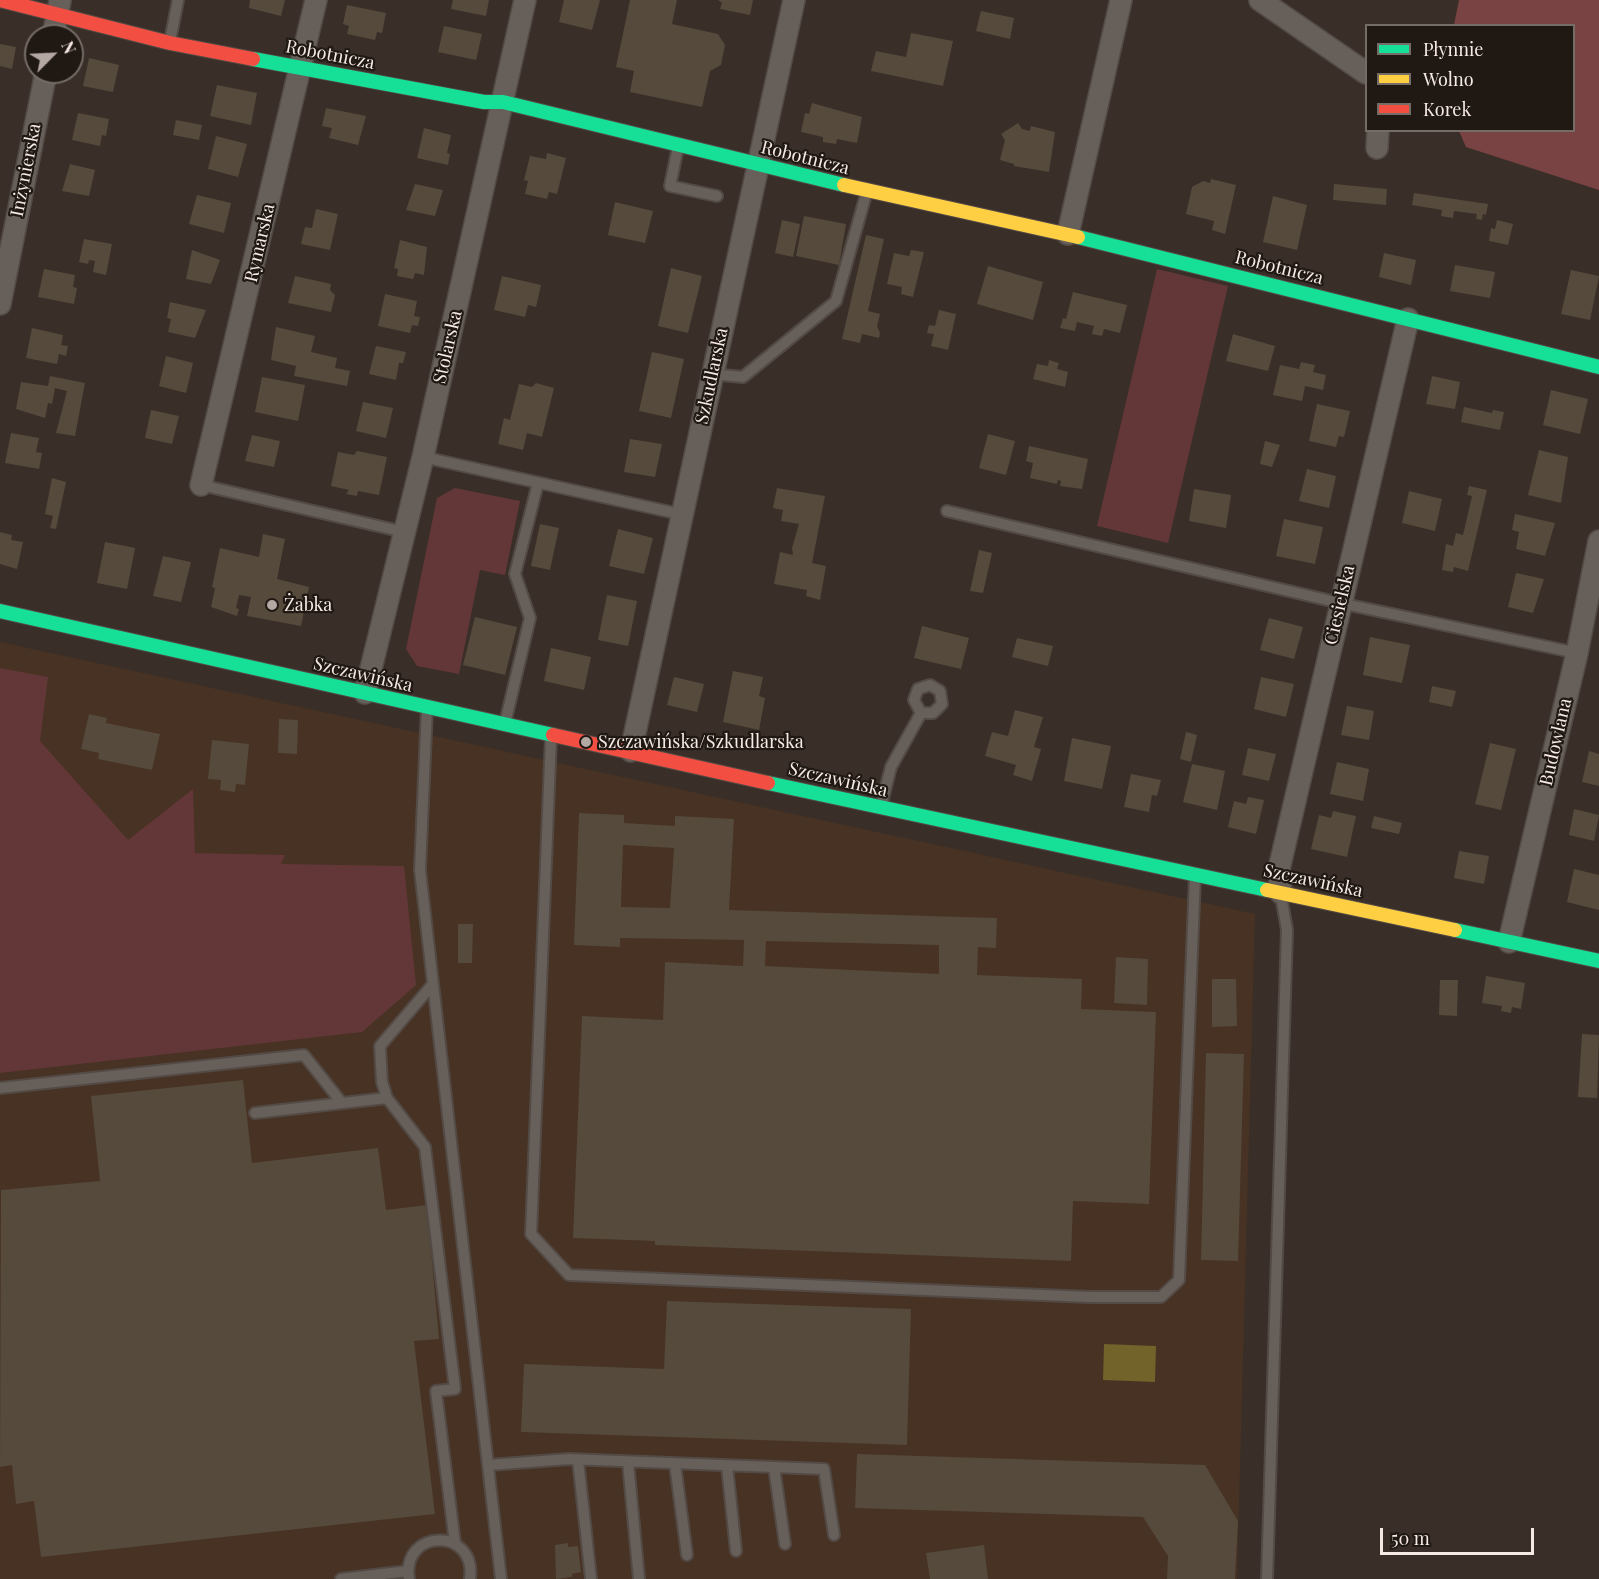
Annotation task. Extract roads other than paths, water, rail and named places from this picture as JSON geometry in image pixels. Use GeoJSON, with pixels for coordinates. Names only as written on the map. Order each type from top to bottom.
{"type":"FeatureCollection","features":[{"type":"Feature","properties":{"kind":"street","name":"Robotnicza"},"geometry":{"type":"LineString","coordinates":[[0,0],[59,6],[170,43],[484,102],[503,102],[678,147],[1068,234],[1599,367]]}},
{"type":"Feature","properties":{"kind":"street","name":"Rymarska"},"geometry":{"type":"LineString","coordinates":[[201,484],[316,0]]}},
{"type":"Feature","properties":{"kind":"street","name":"Stolarska"},"geometry":{"type":"LineString","coordinates":[[365,693],[423,457],[525,0]]}},
{"type":"Feature","properties":{"kind":"street","name":"Szkudlarska"},"geometry":{"type":"LineString","coordinates":[[631,751],[794,0]]}},
{"type":"Feature","properties":{"kind":"street"},"geometry":{"type":"LineString","coordinates":[[1068,234],[1121,0]]}},
{"type":"Feature","properties":{"kind":"street"},"geometry":{"type":"LineString","coordinates":[[1260,0],[1365,71]]}},
{"type":"Feature","properties":{"kind":"street"},"geometry":{"type":"LineString","coordinates":[[55,24],[59,6]]}},
{"type":"Feature","properties":{"kind":"street","name":"Inżynierska"},"geometry":{"type":"LineString","coordinates":[[0,304],[44,84]]}},
{"type":"Feature","properties":{"kind":"street","name":"Ciesielska"},"geometry":{"type":"LineString","coordinates":[[1281,892],[1280,869],[1340,603],[1408,319]]}},
{"type":"Feature","properties":{"kind":"street","name":"Budowlana"},"geometry":{"type":"LineString","coordinates":[[1509,942],[1576,653],[1599,541]]}},
{"type":"Feature","properties":{"kind":"street","name":"Szczawińska"},"geometry":{"type":"LineString","coordinates":[[0,611],[880,808],[1195,873],[1599,961]]}},
{"type":"Feature","properties":{"kind":"lane"},"geometry":{"type":"LineString","coordinates":[[170,43],[178,0]]}},
{"type":"Feature","properties":{"kind":"lane"},"geometry":{"type":"LineString","coordinates":[[678,147],[670,186],[717,196]]}},
{"type":"Feature","properties":{"kind":"lane"},"geometry":{"type":"LineString","coordinates":[[712,374],[743,377],[836,301],[867,191]]}},
{"type":"Feature","properties":{"kind":"lane"},"geometry":{"type":"LineString","coordinates":[[423,457],[684,515]]}},
{"type":"Feature","properties":{"kind":"lane"},"geometry":{"type":"LineString","coordinates":[[505,723],[530,618],[515,574],[538,483]]}},
{"type":"Feature","properties":{"kind":"lane"},"geometry":{"type":"LineString","coordinates":[[201,484],[404,532]]}},
{"type":"Feature","properties":{"kind":"lane"},"geometry":{"type":"LineString","coordinates":[[947,511],[1340,603],[1576,653]]}},
{"type":"Feature","properties":{"kind":"lane"},"geometry":{"type":"LineString","coordinates":[[427,708],[420,870],[501,1579]]}},
{"type":"Feature","properties":{"kind":"lane"},"geometry":{"type":"LineString","coordinates":[[880,808],[891,766],[921,713]]}},
{"type":"Feature","properties":{"kind":"lane"},"geometry":{"type":"LineString","coordinates":[[551,734],[531,1234],[569,1275],[1078,1297],[1161,1297],[1179,1280],[1195,873]]}},
{"type":"Feature","properties":{"kind":"lane"},"geometry":{"type":"LineString","coordinates":[[1267,1579],[1287,930],[1281,892]]}},
{"type":"Feature","properties":{"kind":"lane"},"geometry":{"type":"LineString","coordinates":[[433,984],[380,1046],[382,1082],[387,1098],[425,1147],[455,1389],[436,1391],[455,1544]]}},
{"type":"Feature","properties":{"kind":"lane"},"geometry":{"type":"LineString","coordinates":[[0,1088],[304,1055],[342,1103]]}},
{"type":"Feature","properties":{"kind":"lane"},"geometry":{"type":"LineString","coordinates":[[255,1113],[387,1098]]}},
{"type":"Feature","properties":{"kind":"lane"},"geometry":{"type":"LineString","coordinates":[[489,1466],[578,1460],[824,1469],[834,1535]]}},
{"type":"Feature","properties":{"kind":"lane"},"geometry":{"type":"LineString","coordinates":[[578,1460],[591,1579]]}},
{"type":"Feature","properties":{"kind":"lane"},"geometry":{"type":"LineString","coordinates":[[628,1462],[639,1579]]}},
{"type":"Feature","properties":{"kind":"lane"},"geometry":{"type":"LineString","coordinates":[[675,1464],[687,1555]]}},
{"type":"Feature","properties":{"kind":"lane"},"geometry":{"type":"LineString","coordinates":[[727,1466],[736,1551]]}},
{"type":"Feature","properties":{"kind":"lane"},"geometry":{"type":"LineString","coordinates":[[774,1467],[785,1544]]}},
{"type":"Feature","properties":{"kind":"lane"},"geometry":{"type":"LineString","coordinates":[[341,1579],[409,1575],[410,1560],[423,1544],[445,1540],[455,1544],[468,1559],[470,1579]]}},
{"type":"Feature","properties":{"kind":"place","name":"Żabka"},"geometry":{"type":"Point","coordinates":[272,605]}},
{"type":"Feature","properties":{"kind":"place","name":"Szczawińska/Szkudlarska"},"geometry":{"type":"Point","coordinates":[586,742]}}]}
